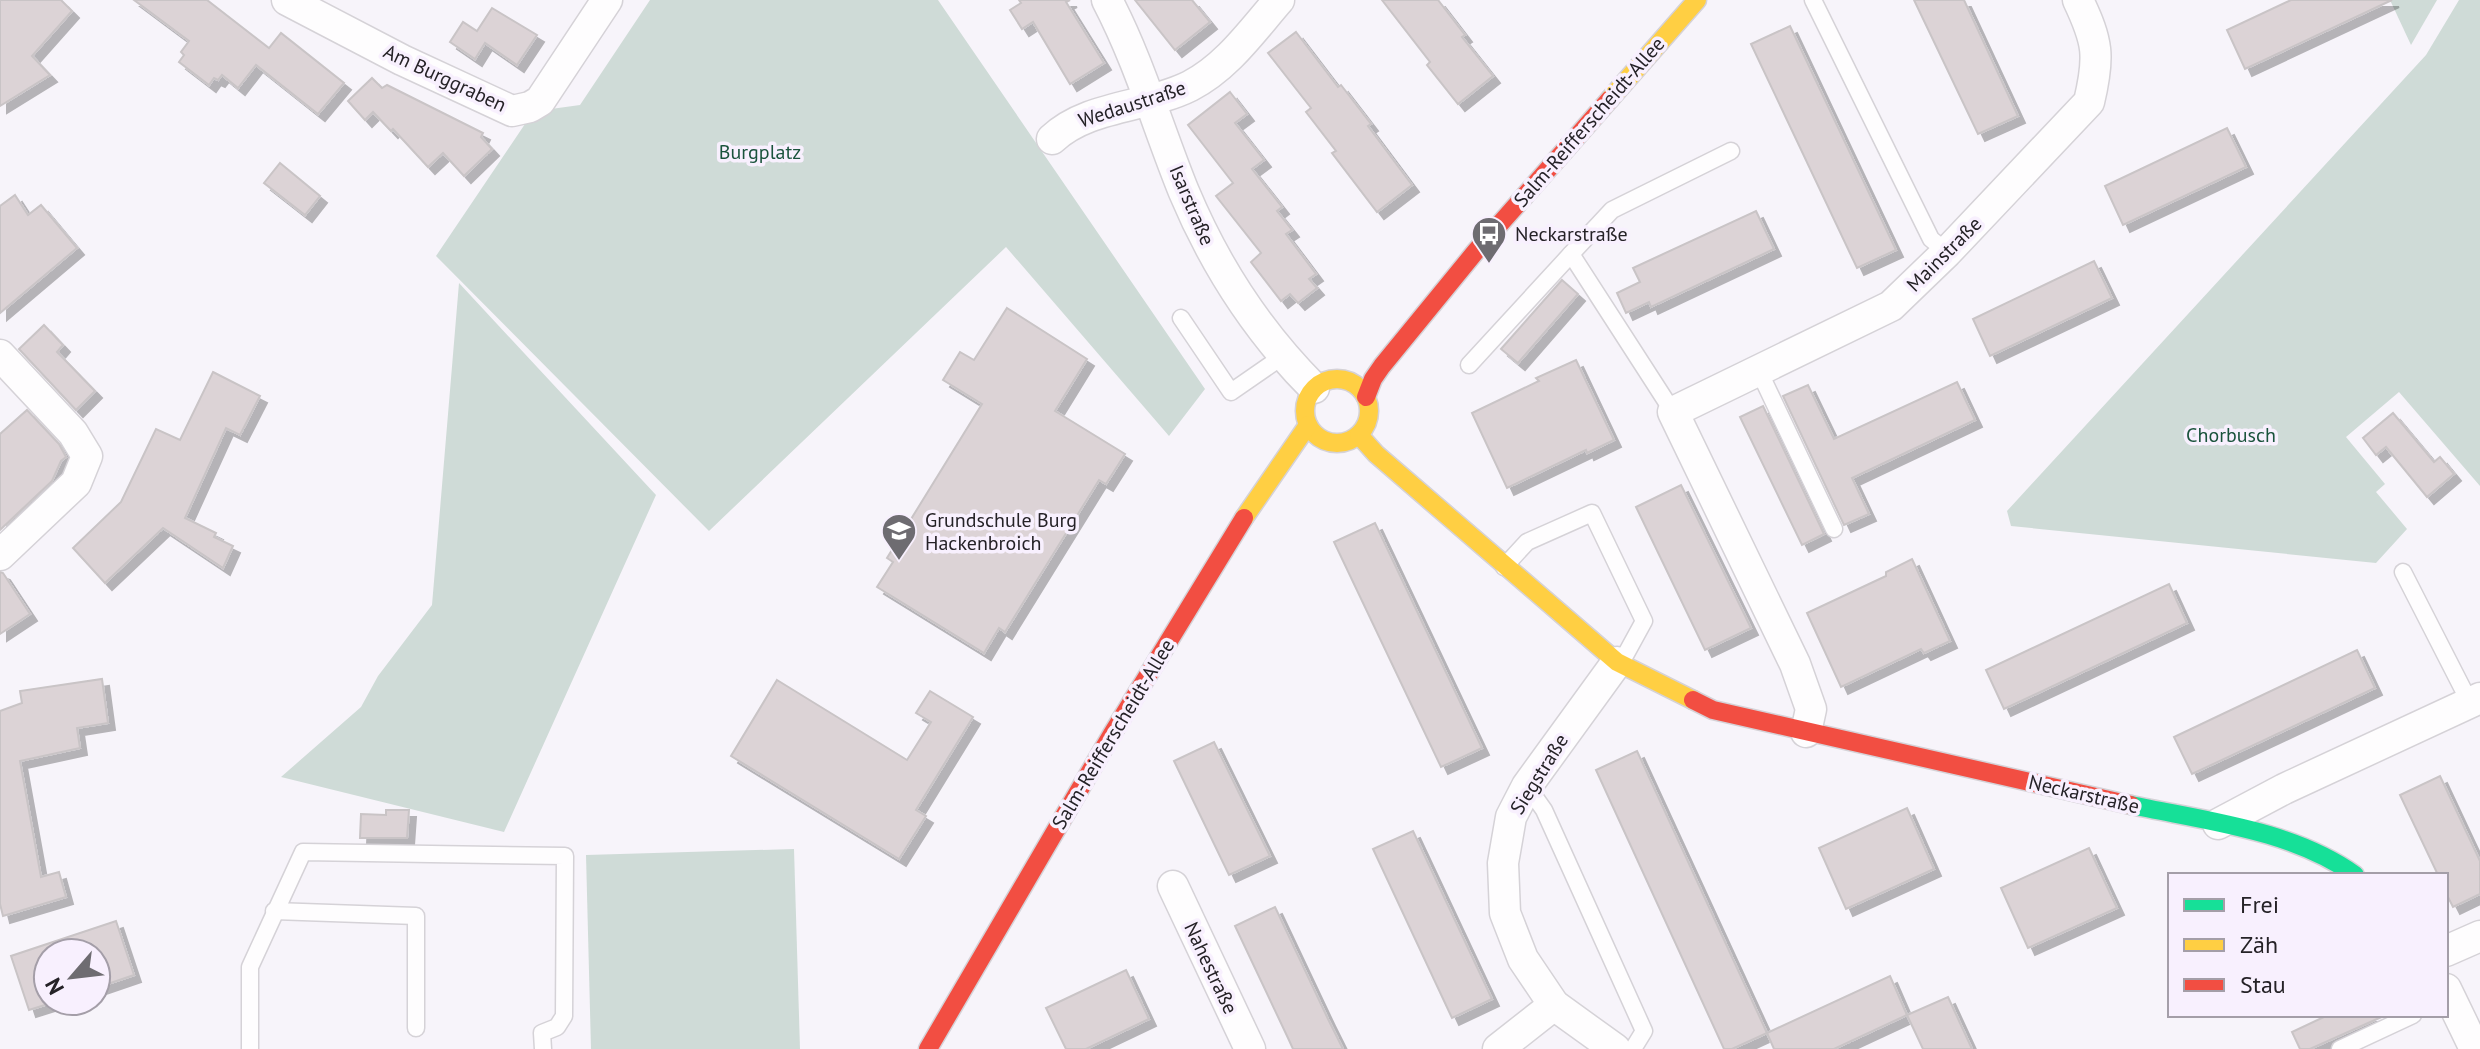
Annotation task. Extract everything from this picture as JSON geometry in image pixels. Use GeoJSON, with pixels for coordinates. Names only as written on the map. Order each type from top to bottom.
{"type":"FeatureCollection","features":[{"type":"Feature","properties":{"kind":"street","name":"Am Burggraben"},"geometry":{"type":"LineString","coordinates":[[287,0],[402,60],[512,111],[540,101],[607,0]]}},
{"type":"Feature","properties":{"kind":"street","name":"Isarstraße"},"geometry":{"type":"LineString","coordinates":[[1107,0],[1123,29],[1183,189],[1220,267],[1259,329],[1283,356],[1328,384]]}},
{"type":"Feature","properties":{"kind":"street","name":"Wedaustraße"},"geometry":{"type":"LineString","coordinates":[[1052,139],[1074,122],[1187,88],[1211,74],[1235,52],[1279,0]]}},
{"type":"Feature","properties":{"kind":"street","name":"Salm-Reifferscheidt-Allee"},"geometry":{"type":"LineString","coordinates":[[1366,397],[1382,366],[1476,251],[1697,0]]}},
{"type":"Feature","properties":{"kind":"street","name":"Mainstraße"},"geometry":{"type":"LineString","coordinates":[[1673,412],[1891,306],[1947,252],[2089,102],[2097,69],[2094,35],[2078,0]]}},
{"type":"Feature","properties":{"kind":"street"},"geometry":{"type":"LineString","coordinates":[[0,355],[73,433],[87,456],[76,483],[0,555]]}},
{"type":"Feature","properties":{"kind":"street"},"geometry":{"type":"LineString","coordinates":[[1328,384],[1352,382],[1366,397],[1369,417],[1359,435],[1321,448],[1308,425],[1305,405],[1328,384],[1357,366]]}},
{"type":"Feature","properties":{"kind":"street"},"geometry":{"type":"LineString","coordinates":[[1673,412],[1795,664],[1811,709],[1806,732]]}},
{"type":"Feature","properties":{"kind":"street","name":"Salm-Reifferscheidt-Allee"},"geometry":{"type":"LineString","coordinates":[[928,1049],[1112,734],[1232,537],[1308,425]]}},
{"type":"Feature","properties":{"kind":"street","name":"Neckarstraße"},"geometry":{"type":"LineString","coordinates":[[1359,435],[1376,454],[1504,567],[1619,663],[1713,710],[2279,838],[2334,860],[2352,873]]}},
{"type":"Feature","properties":{"kind":"street","name":"Siegstraße"},"geometry":{"type":"LineString","coordinates":[[1615,1049],[1554,1005],[1523,959],[1505,913],[1503,863],[1511,817],[1527,786],[1619,663]]}},
{"type":"Feature","properties":{"kind":"street","name":"Salm-Reifferscheidt-Allee"},"geometry":{"type":"LineString","coordinates":[[1062,856],[1166,680]]}},
{"type":"Feature","properties":{"kind":"street"},"geometry":{"type":"LineString","coordinates":[[2218,824],[2284,789],[2475,700]]}},
{"type":"Feature","properties":{"kind":"street","name":"Nahestraße"},"geometry":{"type":"LineString","coordinates":[[1173,886],[1250,1049]]}},
{"type":"Feature","properties":{"kind":"street"},"geometry":{"type":"LineString","coordinates":[[2448,950],[2480,936]]}},
{"type":"Feature","properties":{"kind":"street"},"geometry":{"type":"LineString","coordinates":[[2448,995],[2475,1049]]}},
{"type":"Feature","properties":{"kind":"street"},"geometry":{"type":"LineString","coordinates":[[1498,1049],[1554,1005]]}},
{"type":"Feature","properties":{"kind":"lane"},"geometry":{"type":"LineString","coordinates":[[1813,0],[1931,239],[1947,252]]}},
{"type":"Feature","properties":{"kind":"lane"},"geometry":{"type":"LineString","coordinates":[[1469,365],[1612,210],[1731,151]]}},
{"type":"Feature","properties":{"kind":"lane"},"geometry":{"type":"LineString","coordinates":[[1571,254],[1673,412]]}},
{"type":"Feature","properties":{"kind":"lane"},"geometry":{"type":"LineString","coordinates":[[1181,318],[1231,392],[1283,356]]}},
{"type":"Feature","properties":{"kind":"lane"},"geometry":{"type":"LineString","coordinates":[[1759,371],[1834,529]]}},
{"type":"Feature","properties":{"kind":"lane"},"geometry":{"type":"LineString","coordinates":[[1504,567],[1527,542],[1592,513],[1644,621],[1619,663]]}},
{"type":"Feature","properties":{"kind":"lane"},"geometry":{"type":"LineString","coordinates":[[2403,572],[2475,700]]}},
{"type":"Feature","properties":{"kind":"lane"},"geometry":{"type":"LineString","coordinates":[[1527,786],[1544,810],[1644,1031],[1633,1049]]}},
{"type":"Feature","properties":{"kind":"lane"},"geometry":{"type":"LineString","coordinates":[[250,1049],[250,967],[303,852],[565,856],[564,1016],[557,1027],[542,1033],[543,1049]]}},
{"type":"Feature","properties":{"kind":"lane"},"geometry":{"type":"LineString","coordinates":[[274,911],[416,916],[416,1028]]}},
{"type":"Feature","properties":{"kind":"lane"},"geometry":{"type":"LineString","coordinates":[[2340,1049],[2409,1017]]}},
{"type":"Feature","properties":{"kind":"green space","name":"Burgplatz"},"geometry":{"type":"Polygon","coordinates":[[[650,0],[938,0],[1205,389],[1169,436],[1006,247],[709,531],[436,256],[525,124],[540,119],[551,109],[580,105],[650,0]]]}},
{"type":"Feature","properties":{"kind":"green space"},"geometry":{"type":"Polygon","coordinates":[[[2390,0],[2437,0],[2411,45],[2390,0]]]}},
{"type":"Feature","properties":{"kind":"green space","name":"Chorbusch"},"geometry":{"type":"Polygon","coordinates":[[[2459,0],[2480,0],[2480,486],[2399,392],[2346,437],[2385,484],[2376,492],[2407,529],[2376,563],[2011,526],[2007,511],[2426,55],[2459,0]]]}},
{"type":"Feature","properties":{"kind":"green space"},"geometry":{"type":"Polygon","coordinates":[[[459,283],[656,495],[504,832],[281,777],[361,707],[378,676],[432,605],[459,283]]]}},
{"type":"Feature","properties":{"kind":"green space"},"geometry":{"type":"Polygon","coordinates":[[[794,849],[800,1049],[591,1049],[586,855],[794,849]]]}},
{"type":"Feature","properties":{"kind":"building"},"geometry":{"type":"Polygon","coordinates":[[[0,0],[61,0],[72,11],[32,56],[50,75],[0,106],[0,0]]]}},
{"type":"Feature","properties":{"kind":"building"},"geometry":{"type":"Polygon","coordinates":[[[134,0],[207,0],[269,48],[281,33],[344,83],[318,114],[256,65],[238,88],[222,75],[218,80],[214,78],[209,85],[179,62],[184,55],[181,52],[189,41],[134,0]]]}},
{"type":"Feature","properties":{"kind":"building"},"geometry":{"type":"Polygon","coordinates":[[[1019,0],[1070,0],[1066,2],[1104,63],[1070,84],[1033,22],[1022,29],[1010,10],[1021,3],[1019,0]]]}},
{"type":"Feature","properties":{"kind":"building"},"geometry":{"type":"Polygon","coordinates":[[[1135,0],[1192,0],[1210,22],[1175,50],[1135,0]]]}},
{"type":"Feature","properties":{"kind":"building"},"geometry":{"type":"Polygon","coordinates":[[[1382,0],[1438,0],[1493,76],[1458,104],[1382,0]]]}},
{"type":"Feature","properties":{"kind":"building"},"geometry":{"type":"Polygon","coordinates":[[[1914,0],[1964,0],[2018,116],[1978,134],[1914,0]]]}},
{"type":"Feature","properties":{"kind":"building"},"geometry":{"type":"Polygon","coordinates":[[[2291,0],[2392,0],[2245,69],[2227,30],[2291,0]]]}},
{"type":"Feature","properties":{"kind":"building"},"geometry":{"type":"Polygon","coordinates":[[[492,8],[537,35],[517,65],[485,43],[475,59],[450,42],[463,22],[477,31],[492,8]]]}},
{"type":"Feature","properties":{"kind":"building"},"geometry":{"type":"Polygon","coordinates":[[[1790,26],[1896,250],[1857,268],[1751,44],[1790,26]]]}},
{"type":"Feature","properties":{"kind":"building"},"geometry":{"type":"Polygon","coordinates":[[[1296,32],[1371,124],[1368,126],[1412,185],[1377,212],[1332,153],[1336,151],[1306,112],[1311,108],[1268,53],[1296,32]]]}},
{"type":"Feature","properties":{"kind":"building"},"geometry":{"type":"Polygon","coordinates":[[[372,78],[382,88],[387,85],[483,133],[481,137],[492,149],[464,176],[443,153],[428,167],[373,112],[365,120],[348,101],[372,78]]]}},
{"type":"Feature","properties":{"kind":"building"},"geometry":{"type":"Polygon","coordinates":[[[1230,92],[1247,114],[1235,123],[1264,160],[1252,169],[1282,207],[1277,211],[1292,230],[1286,234],[1316,274],[1309,279],[1317,288],[1298,303],[1290,294],[1281,301],[1251,262],[1261,253],[1216,196],[1233,183],[1188,125],[1230,92]]]}},
{"type":"Feature","properties":{"kind":"building"},"geometry":{"type":"Polygon","coordinates":[[[2227,128],[2246,167],[2123,225],[2105,186],[2227,128]]]}},
{"type":"Feature","properties":{"kind":"building"},"geometry":{"type":"Polygon","coordinates":[[[280,163],[320,196],[305,215],[264,183],[280,163]]]}},
{"type":"Feature","properties":{"kind":"building"},"geometry":{"type":"Polygon","coordinates":[[[15,195],[28,215],[41,205],[77,248],[0,313],[0,206],[15,195]]]}},
{"type":"Feature","properties":{"kind":"building"},"geometry":{"type":"Polygon","coordinates":[[[1756,211],[1774,249],[1651,307],[1649,302],[1626,313],[1617,293],[1640,282],[1633,268],[1756,211]]]}},
{"type":"Feature","properties":{"kind":"building"},"geometry":{"type":"Polygon","coordinates":[[[2094,261],[2112,298],[1990,356],[1973,319],[2094,261]]]}},
{"type":"Feature","properties":{"kind":"building"},"geometry":{"type":"Polygon","coordinates":[[[1562,280],[1578,294],[1518,363],[1501,349],[1562,280]]]}},
{"type":"Feature","properties":{"kind":"building"},"geometry":{"type":"Polygon","coordinates":[[[1007,308],[1087,359],[1055,411],[1125,454],[1106,484],[1099,480],[1005,632],[999,628],[984,653],[877,587],[893,562],[887,558],[982,404],[943,380],[960,352],[974,360],[1007,308]]]}},
{"type":"Feature","properties":{"kind":"building"},"geometry":{"type":"Polygon","coordinates":[[[44,325],[63,345],[57,352],[95,391],[76,410],[19,349],[44,325]]]}},
{"type":"Feature","properties":{"kind":"building"},"geometry":{"type":"Polygon","coordinates":[[[1576,360],[1614,440],[1507,488],[1472,413],[1576,360]]]}},
{"type":"Feature","properties":{"kind":"building"},"geometry":{"type":"Polygon","coordinates":[[[213,372],[260,396],[240,435],[226,428],[185,518],[216,533],[214,537],[233,546],[223,568],[163,528],[105,583],[73,548],[121,502],[156,429],[180,440],[213,372]]]}},
{"type":"Feature","properties":{"kind":"building"},"geometry":{"type":"Polygon","coordinates":[[[1957,382],[1975,420],[1852,478],[1869,514],[1844,525],[1783,396],[1808,385],[1834,439],[1957,382]]]}},
{"type":"Feature","properties":{"kind":"building"},"geometry":{"type":"Polygon","coordinates":[[[1763,406],[1824,534],[1802,545],[1740,417],[1763,406]]]}},
{"type":"Feature","properties":{"kind":"building"},"geometry":{"type":"Polygon","coordinates":[[[27,410],[59,444],[66,457],[52,481],[0,530],[0,434],[27,410]]]}},
{"type":"Feature","properties":{"kind":"building"},"geometry":{"type":"Polygon","coordinates":[[[2393,413],[2434,462],[2440,457],[2454,474],[2427,497],[2386,447],[2376,455],[2363,438],[2393,413]]]}},
{"type":"Feature","properties":{"kind":"building"},"geometry":{"type":"Polygon","coordinates":[[[1681,485],[1751,628],[1705,650],[1636,507],[1681,485]]]}},
{"type":"Feature","properties":{"kind":"building"},"geometry":{"type":"Polygon","coordinates":[[[1375,523],[1482,748],[1441,767],[1334,542],[1375,523]]]}},
{"type":"Feature","properties":{"kind":"building"},"geometry":{"type":"Polygon","coordinates":[[[1912,559],[1950,641],[1924,653],[1921,649],[1841,687],[1807,613],[1886,576],[1886,572],[1912,559]]]}},
{"type":"Feature","properties":{"kind":"building"},"geometry":{"type":"Polygon","coordinates":[[[0,572],[30,614],[0,634],[0,572]]]}},
{"type":"Feature","properties":{"kind":"building"},"geometry":{"type":"Polygon","coordinates":[[[2169,584],[2187,623],[2004,709],[1986,670],[2169,584]]]}},
{"type":"Feature","properties":{"kind":"building"},"geometry":{"type":"Polygon","coordinates":[[[2357,650],[2375,688],[2192,774],[2174,737],[2357,650]]]}},
{"type":"Feature","properties":{"kind":"building"},"geometry":{"type":"Polygon","coordinates":[[[102,679],[108,723],[77,728],[80,748],[20,761],[41,877],[59,872],[66,897],[3,916],[0,904],[0,711],[22,703],[20,691],[102,679]]]}},
{"type":"Feature","properties":{"kind":"building"},"geometry":{"type":"Polygon","coordinates":[[[777,680],[907,760],[931,722],[916,713],[930,691],[973,717],[916,810],[926,816],[899,859],[731,756],[777,680]]]}},
{"type":"Feature","properties":{"kind":"building"},"geometry":{"type":"Polygon","coordinates":[[[1214,742],[1270,856],[1229,875],[1174,761],[1214,742]]]}},
{"type":"Feature","properties":{"kind":"building"},"geometry":{"type":"Polygon","coordinates":[[[1637,751],[1767,1033],[1732,1049],[1724,1049],[1596,770],[1637,751]]]}},
{"type":"Feature","properties":{"kind":"building"},"geometry":{"type":"Polygon","coordinates":[[[2440,776],[2480,861],[2480,894],[2453,907],[2448,897],[2448,873],[2437,873],[2400,795],[2440,776]]]}},
{"type":"Feature","properties":{"kind":"building"},"geometry":{"type":"Polygon","coordinates":[[[1907,808],[1934,869],[1846,909],[1819,848],[1907,808]]]}},
{"type":"Feature","properties":{"kind":"building"},"geometry":{"type":"Polygon","coordinates":[[[386,810],[409,810],[407,838],[360,838],[361,814],[386,815],[386,810]]]}},
{"type":"Feature","properties":{"kind":"building"},"geometry":{"type":"Polygon","coordinates":[[[1413,831],[1492,999],[1452,1018],[1373,849],[1413,831]]]}},
{"type":"Feature","properties":{"kind":"building"},"geometry":{"type":"Polygon","coordinates":[[[2089,848],[2117,908],[2028,948],[2001,888],[2089,848]]]}},
{"type":"Feature","properties":{"kind":"building"},"geometry":{"type":"Polygon","coordinates":[[[1275,907],[1343,1049],[1293,1049],[1235,926],[1275,907]]]}},
{"type":"Feature","properties":{"kind":"building"},"geometry":{"type":"Polygon","coordinates":[[[116,921],[134,975],[112,983],[112,937],[68,937],[116,921]]]}},
{"type":"Feature","properties":{"kind":"building"},"geometry":{"type":"Polygon","coordinates":[[[32,949],[32,1009],[29,1010],[11,956],[32,949]]]}},
{"type":"Feature","properties":{"kind":"building"},"geometry":{"type":"Polygon","coordinates":[[[1126,970],[1149,1019],[1086,1049],[1066,1049],[1046,1008],[1126,970]]]}},
{"type":"Feature","properties":{"kind":"building"},"geometry":{"type":"Polygon","coordinates":[[[1890,976],[1907,1015],[1834,1049],[1774,1049],[1767,1033],[1890,976]]]}},
{"type":"Feature","properties":{"kind":"building"},"geometry":{"type":"Polygon","coordinates":[[[1948,997],[1972,1049],[1923,1049],[1907,1015],[1948,997]]]}},
{"type":"Feature","properties":{"kind":"building"},"geometry":{"type":"Polygon","coordinates":[[[2324,1017],[2382,1017],[2310,1049],[2300,1049],[2292,1032],[2324,1017]]]}},
{"type":"Feature","properties":{"kind":"traffic: fast"},"geometry":{"type":"LineString","coordinates":[[2131,805],[2276,837],[2304,847],[2352,873]]}},
{"type":"Feature","properties":{"kind":"traffic: slow"},"geometry":{"type":"LineString","coordinates":[[1610,99],[1697,0]]}},
{"type":"Feature","properties":{"kind":"traffic: slow"},"geometry":{"type":"LineString","coordinates":[[1331,379],[1343,379],[1360,388],[1367,399],[1369,411],[1367,423],[1360,434],[1343,443],[1331,443],[1319,438],[1310,429],[1305,417],[1305,405],[1310,393],[1319,384],[1331,379]]}},
{"type":"Feature","properties":{"kind":"traffic: slow"},"geometry":{"type":"LineString","coordinates":[[1244,518],[1308,425]]}},
{"type":"Feature","properties":{"kind":"traffic: slow"},"geometry":{"type":"LineString","coordinates":[[1359,435],[1376,454],[1617,662],[1693,700]]}},
{"type":"Feature","properties":{"kind":"traffic: jam"},"geometry":{"type":"LineString","coordinates":[[1366,397],[1382,366],[1476,251],[1610,99]]}},
{"type":"Feature","properties":{"kind":"traffic: jam"},"geometry":{"type":"LineString","coordinates":[[928,1049],[1112,734],[1244,518]]}},
{"type":"Feature","properties":{"kind":"traffic: jam"},"geometry":{"type":"LineString","coordinates":[[1693,700],[1713,710],[2131,805]]}},
{"type":"Feature","properties":{"kind":"place","name":"Neckarstraße"},"geometry":{"type":"Point","coordinates":[1489,265]}},
{"type":"Feature","properties":{"kind":"place","name":"Grundschule Burg Hackenbroich"},"geometry":{"type":"Point","coordinates":[899,562]}}]}
